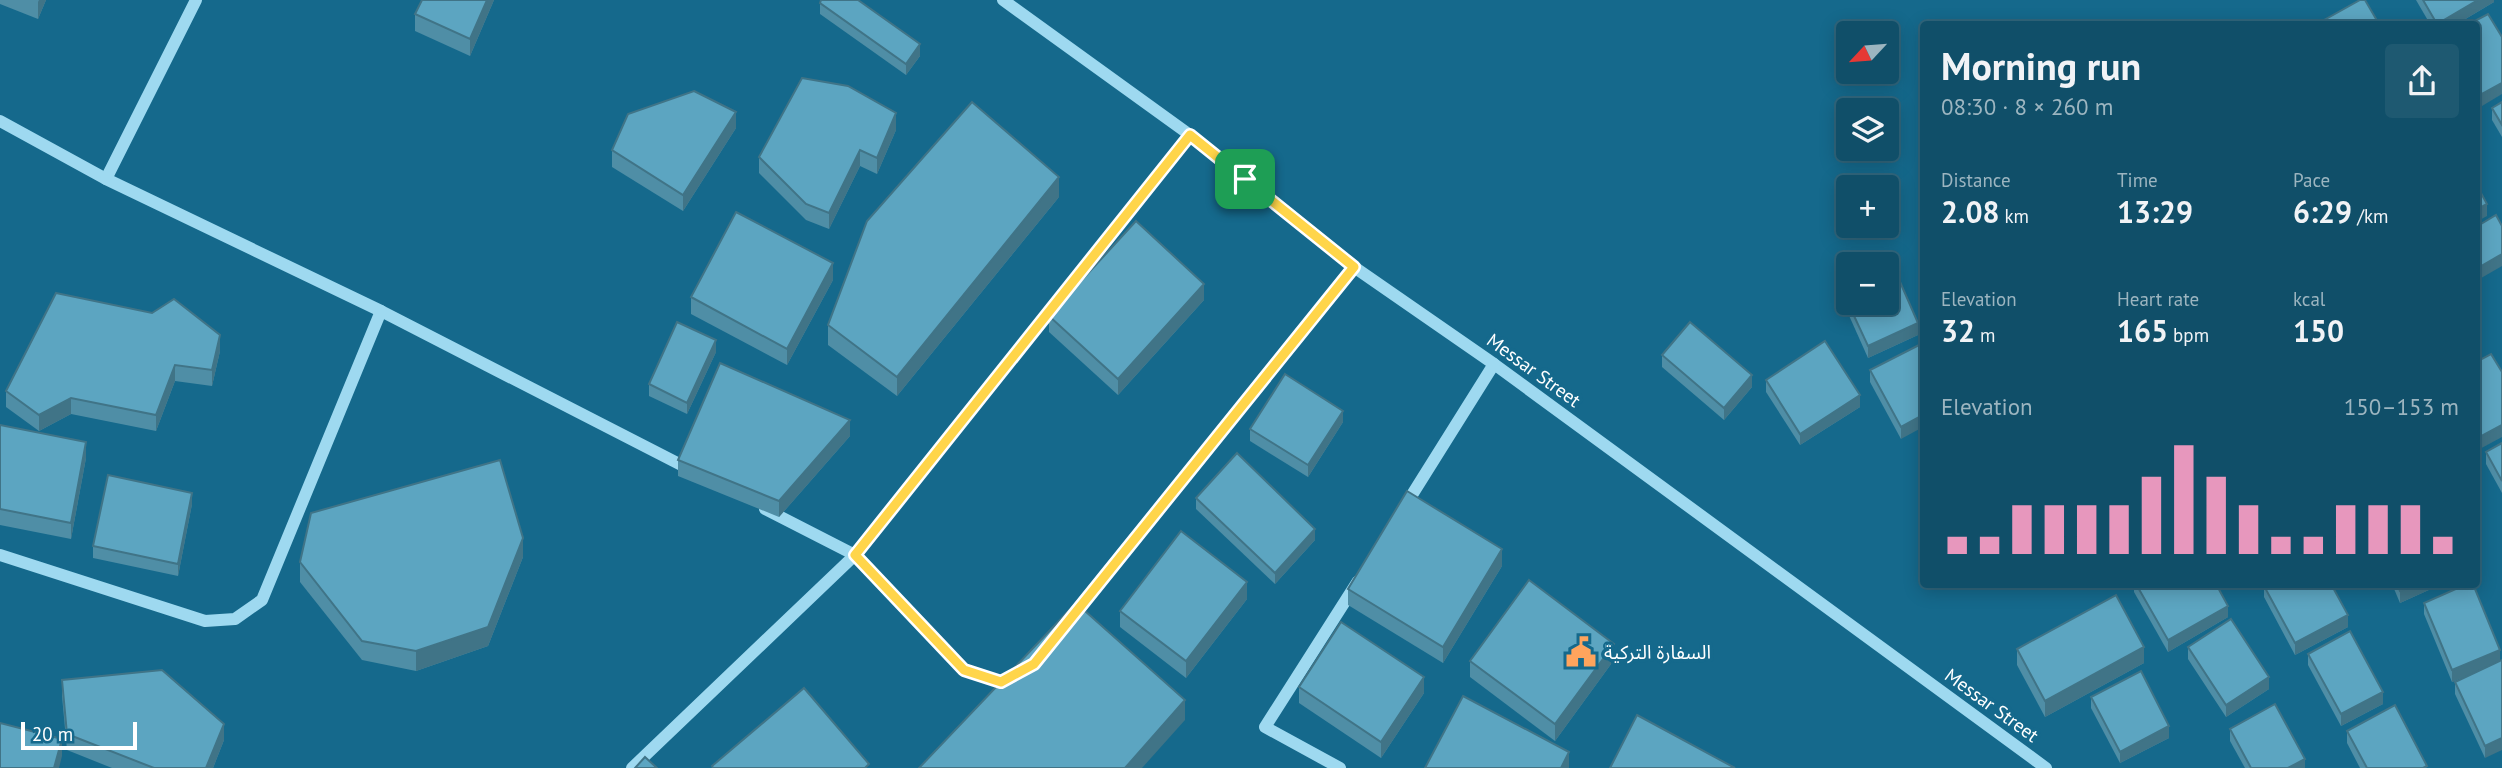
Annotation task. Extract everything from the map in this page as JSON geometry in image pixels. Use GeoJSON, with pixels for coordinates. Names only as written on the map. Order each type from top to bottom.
{"type":"FeatureCollection","features":[{"type":"Feature","properties":{"kind":"street"},"geometry":{"type":"LineString","coordinates":[[106,179],[196,0]]}},
{"type":"Feature","properties":{"kind":"street","name":"Messar Street"},"geometry":{"type":"LineString","coordinates":[[1003,0],[1190,135],[1354,267],[1494,364],[2040,766]]}},
{"type":"Feature","properties":{"kind":"street"},"geometry":{"type":"LineString","coordinates":[[0,121],[106,179],[381,311],[709,480]]}},
{"type":"Feature","properties":{"kind":"street"},"geometry":{"type":"LineString","coordinates":[[632,768],[855,555],[1190,135]]}},
{"type":"Feature","properties":{"kind":"street"},"geometry":{"type":"LineString","coordinates":[[1060,632],[1354,267]]}},
{"type":"Feature","properties":{"kind":"street"},"geometry":{"type":"LineString","coordinates":[[0,555],[205,621],[235,619],[262,600],[381,311]]}},
{"type":"Feature","properties":{"kind":"street"},"geometry":{"type":"LineString","coordinates":[[1398,516],[1494,364]]}},
{"type":"Feature","properties":{"kind":"street"},"geometry":{"type":"LineString","coordinates":[[758,505],[855,555],[964,670],[1001,682],[1023,670]]}},
{"type":"Feature","properties":{"kind":"street"},"geometry":{"type":"LineString","coordinates":[[1340,768],[1265,727],[1361,575]]}},
{"type":"Feature","properties":{"kind":"building"},"geometry":{"type":"Polygon","coordinates":[[[422,0],[487,0],[470,39],[415,14],[422,0]]]}},
{"type":"Feature","properties":{"kind":"building"},"geometry":{"type":"Polygon","coordinates":[[[821,0],[858,0],[920,44],[906,64],[820,3],[821,0]]]}},
{"type":"Feature","properties":{"kind":"building"},"geometry":{"type":"Polygon","coordinates":[[[2360,0],[2365,0],[2377,21],[2322,21],[2360,0]]]}},
{"type":"Feature","properties":{"kind":"building"},"geometry":{"type":"Polygon","coordinates":[[[2423,0],[2478,0],[2442,21],[2435,21],[2423,0]]]}},
{"type":"Feature","properties":{"kind":"building"},"geometry":{"type":"Polygon","coordinates":[[[2488,14],[2502,37],[2502,83],[2482,94],[2480,21],[2475,21],[2488,14]]]}},
{"type":"Feature","properties":{"kind":"building"},"geometry":{"type":"Polygon","coordinates":[[[802,78],[848,86],[896,113],[877,158],[860,150],[829,213],[806,204],[759,157],[802,78]]]}},
{"type":"Feature","properties":{"kind":"building"},"geometry":{"type":"Polygon","coordinates":[[[694,91],[736,112],[683,195],[612,150],[628,114],[694,91]]]}},
{"type":"Feature","properties":{"kind":"building"},"geometry":{"type":"Polygon","coordinates":[[[972,102],[1059,177],[897,377],[828,325],[867,221],[972,102]]]}},
{"type":"Feature","properties":{"kind":"building"},"geometry":{"type":"Polygon","coordinates":[[[2502,102],[2502,125],[2492,108],[2502,102]]]}},
{"type":"Feature","properties":{"kind":"building"},"geometry":{"type":"Polygon","coordinates":[[[2480,191],[2487,204],[2480,208],[2480,191]]]}},
{"type":"Feature","properties":{"kind":"building"},"geometry":{"type":"Polygon","coordinates":[[[736,212],[833,263],[787,349],[691,297],[736,212]]]}},
{"type":"Feature","properties":{"kind":"building"},"geometry":{"type":"Polygon","coordinates":[[[2496,215],[2502,226],[2502,254],[2480,267],[2480,225],[2496,215]]]}},
{"type":"Feature","properties":{"kind":"building"},"geometry":{"type":"Polygon","coordinates":[[[1136,221],[1204,284],[1118,379],[1049,316],[1136,221]]]}},
{"type":"Feature","properties":{"kind":"building"},"geometry":{"type":"Polygon","coordinates":[[[1899,280],[1918,323],[1868,346],[1854,315],[1899,315],[1899,280]]]}},
{"type":"Feature","properties":{"kind":"building"},"geometry":{"type":"Polygon","coordinates":[[[56,293],[152,313],[174,299],[220,335],[212,370],[175,365],[156,415],[71,398],[39,415],[6,391],[56,293]]]}},
{"type":"Feature","properties":{"kind":"building"},"geometry":{"type":"Polygon","coordinates":[[[677,322],[716,340],[687,403],[649,384],[677,322]]]}},
{"type":"Feature","properties":{"kind":"building"},"geometry":{"type":"Polygon","coordinates":[[[1690,322],[1752,375],[1724,408],[1662,355],[1690,322]]]}},
{"type":"Feature","properties":{"kind":"building"},"geometry":{"type":"Polygon","coordinates":[[[1825,341],[1860,395],[1800,434],[1766,380],[1825,341]]]}},
{"type":"Feature","properties":{"kind":"building"},"geometry":{"type":"Polygon","coordinates":[[[1920,345],[1920,417],[1901,427],[1870,370],[1920,345]]]}},
{"type":"Feature","properties":{"kind":"building"},"geometry":{"type":"Polygon","coordinates":[[[2491,354],[2502,372],[2502,425],[2480,437],[2480,360],[2491,354]]]}},
{"type":"Feature","properties":{"kind":"building"},"geometry":{"type":"Polygon","coordinates":[[[720,363],[850,420],[779,501],[678,460],[720,363]]]}},
{"type":"Feature","properties":{"kind":"building"},"geometry":{"type":"Polygon","coordinates":[[[1285,374],[1343,411],[1308,465],[1250,429],[1285,374]]]}},
{"type":"Feature","properties":{"kind":"building"},"geometry":{"type":"Polygon","coordinates":[[[0,425],[86,442],[71,523],[0,509],[0,425]]]}},
{"type":"Feature","properties":{"kind":"building"},"geometry":{"type":"Polygon","coordinates":[[[2502,443],[2502,481],[2486,452],[2502,443]]]}},
{"type":"Feature","properties":{"kind":"building"},"geometry":{"type":"Polygon","coordinates":[[[1237,453],[1315,529],[1275,573],[1196,498],[1237,453]]]}},
{"type":"Feature","properties":{"kind":"building"},"geometry":{"type":"Polygon","coordinates":[[[500,460],[523,538],[488,627],[416,651],[362,641],[300,562],[311,513],[500,460]]]}},
{"type":"Feature","properties":{"kind":"building"},"geometry":{"type":"Polygon","coordinates":[[[108,475],[192,493],[178,564],[93,546],[108,475]]]}},
{"type":"Feature","properties":{"kind":"building"},"geometry":{"type":"Polygon","coordinates":[[[1407,491],[1502,549],[1443,647],[1348,589],[1407,491]]]}},
{"type":"Feature","properties":{"kind":"building"},"geometry":{"type":"Polygon","coordinates":[[[1181,531],[1247,582],[1186,661],[1120,611],[1181,531]]]}},
{"type":"Feature","properties":{"kind":"building"},"geometry":{"type":"Polygon","coordinates":[[[1529,580],[1614,644],[1555,724],[1470,661],[1529,580]]]}},
{"type":"Feature","properties":{"kind":"building"},"geometry":{"type":"Polygon","coordinates":[[[2138,588],[2218,588],[2228,606],[2168,640],[2138,588]]]}},
{"type":"Feature","properties":{"kind":"building"},"geometry":{"type":"Polygon","coordinates":[[[2265,588],[2333,588],[2348,615],[2295,643],[2265,588]]]}},
{"type":"Feature","properties":{"kind":"building"},"geometry":{"type":"Polygon","coordinates":[[[2458,588],[2475,588],[2500,650],[2452,670],[2424,603],[2458,588]]]}},
{"type":"Feature","properties":{"kind":"building"},"geometry":{"type":"Polygon","coordinates":[[[2116,595],[2144,647],[2045,701],[2017,649],[2116,595]]]}},
{"type":"Feature","properties":{"kind":"building"},"geometry":{"type":"Polygon","coordinates":[[[1076,603],[1185,700],[1125,768],[919,768],[1076,603]]]}},
{"type":"Feature","properties":{"kind":"building"},"geometry":{"type":"Polygon","coordinates":[[[2231,619],[2269,677],[2226,705],[2188,647],[2231,619]]]}},
{"type":"Feature","properties":{"kind":"building"},"geometry":{"type":"Polygon","coordinates":[[[1341,622],[1424,677],[1381,742],[1299,687],[1341,622]]]}},
{"type":"Feature","properties":{"kind":"building"},"geometry":{"type":"Polygon","coordinates":[[[2350,631],[2383,692],[2341,714],[2308,654],[2350,631]]]}},
{"type":"Feature","properties":{"kind":"building"},"geometry":{"type":"Polygon","coordinates":[[[2502,660],[2502,738],[2485,746],[2455,682],[2502,660]]]}},
{"type":"Feature","properties":{"kind":"building"},"geometry":{"type":"Polygon","coordinates":[[[162,670],[224,724],[206,768],[154,768],[67,734],[62,680],[162,670]]]}},
{"type":"Feature","properties":{"kind":"building"},"geometry":{"type":"Polygon","coordinates":[[[2141,671],[2169,726],[2120,752],[2091,697],[2141,671]]]}},
{"type":"Feature","properties":{"kind":"building"},"geometry":{"type":"Polygon","coordinates":[[[804,688],[869,764],[865,768],[713,768],[712,766],[804,688]]]}},
{"type":"Feature","properties":{"kind":"building"},"geometry":{"type":"Polygon","coordinates":[[[1463,696],[1569,752],[1561,768],[1425,768],[1463,696]]]}},
{"type":"Feature","properties":{"kind":"building"},"geometry":{"type":"Polygon","coordinates":[[[2275,704],[2305,759],[2288,768],[2251,768],[2230,729],[2275,704]]]}},
{"type":"Feature","properties":{"kind":"building"},"geometry":{"type":"Polygon","coordinates":[[[2395,705],[2427,766],[2367,768],[2347,731],[2395,705]]]}},
{"type":"Feature","properties":{"kind":"building"},"geometry":{"type":"Polygon","coordinates":[[[1637,715],[1735,768],[1610,768],[1637,715]]]}},
{"type":"Feature","properties":{"kind":"building"},"geometry":{"type":"Polygon","coordinates":[[[0,723],[62,739],[54,768],[0,768],[0,723]]]}},
{"type":"Feature","properties":{"kind":"building"},"geometry":{"type":"Polygon","coordinates":[[[645,757],[657,768],[635,768],[645,757]]]}},
{"type":"Feature","properties":{"kind":"place","name":"السفارة التركية"},"geometry":{"type":"Point","coordinates":[1581,652]}},
{"type":"Feature","properties":{"kind":"route"},"geometry":{"type":"LineString","coordinates":[[1190,135],[1245,179],[1354,267],[1034,664],[1001,682],[964,670],[855,555],[1190,135]]}}]}
